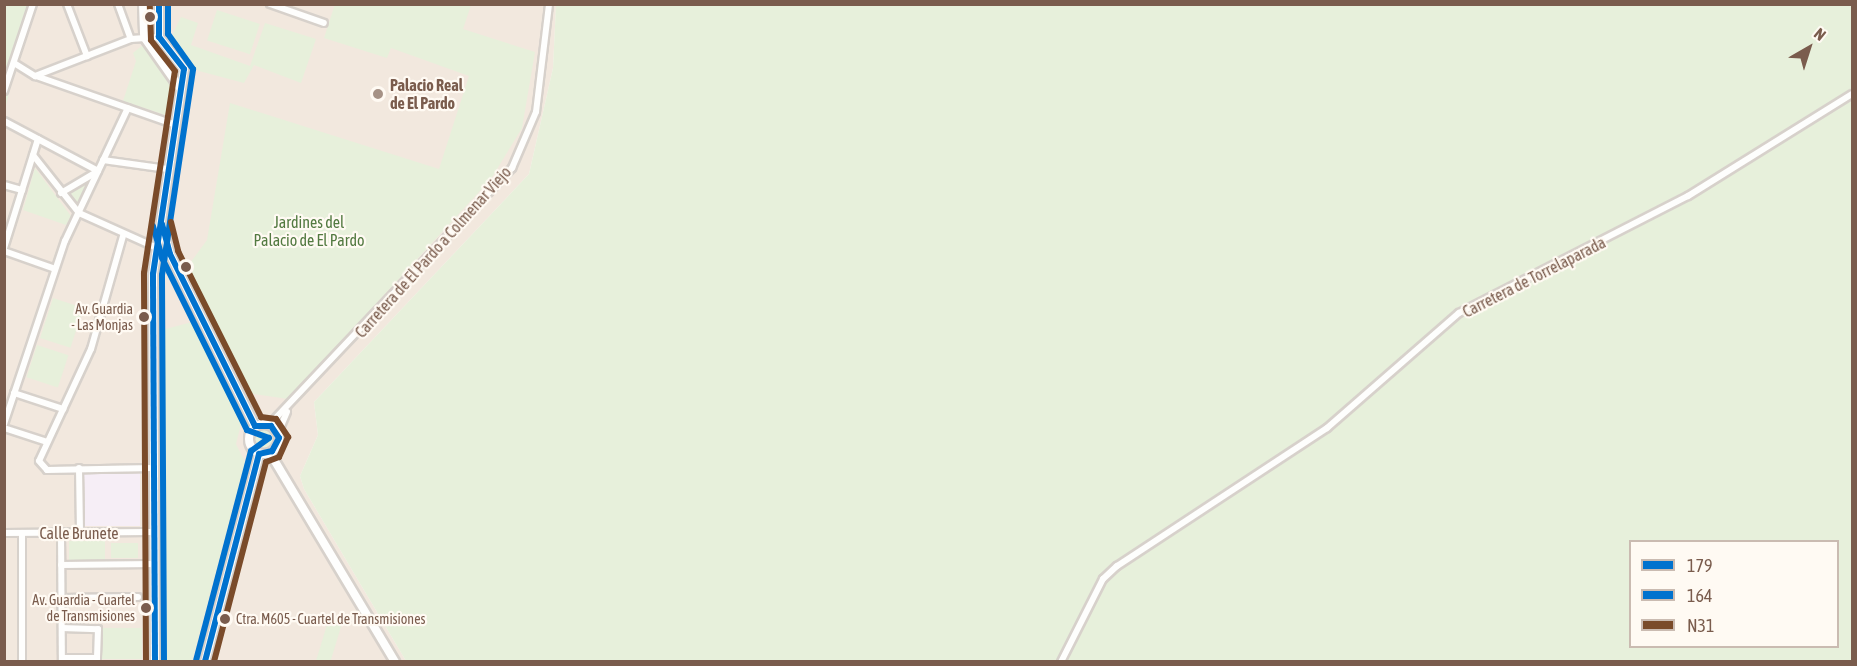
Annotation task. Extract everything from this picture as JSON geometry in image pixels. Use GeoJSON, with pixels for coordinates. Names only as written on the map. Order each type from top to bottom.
{"type":"FeatureCollection","features":[{"type":"Feature","properties":{"kind":"street"},"geometry":{"type":"LineString","coordinates":[[4,91],[33,4]]}},
{"type":"Feature","properties":{"kind":"street"},"geometry":{"type":"LineString","coordinates":[[67,4],[87,56]]}},
{"type":"Feature","properties":{"kind":"street"},"geometry":{"type":"LineString","coordinates":[[118,4],[131,39]]}},
{"type":"Feature","properties":{"kind":"street"},"geometry":{"type":"LineString","coordinates":[[143,4],[144,37],[182,84]]}},
{"type":"Feature","properties":{"kind":"street"},"geometry":{"type":"LineString","coordinates":[[155,662],[153,274],[150,247],[161,216],[173,124],[184,69],[159,37],[159,4]]}},
{"type":"Feature","properties":{"kind":"street"},"geometry":{"type":"LineString","coordinates":[[270,4],[324,23]]}},
{"type":"Feature","properties":{"kind":"street","name":"Carretera de El Pardo a Colmenar Viejo"},"geometry":{"type":"LineString","coordinates":[[269,425],[288,408],[512,168],[536,112],[549,4]]}},
{"type":"Feature","properties":{"kind":"street"},"geometry":{"type":"LineString","coordinates":[[35,76],[131,39],[159,37]]}},
{"type":"Feature","properties":{"kind":"street"},"geometry":{"type":"LineString","coordinates":[[14,63],[20,70],[35,76],[173,124]]}},
{"type":"Feature","properties":{"kind":"street","name":"Carretera de Torrelaparada"},"geometry":{"type":"LineString","coordinates":[[1061,662],[1111,571],[1203,504],[1327,428],[1459,313],[1688,196],[1852,94]]}},
{"type":"Feature","properties":{"kind":"street"},"geometry":{"type":"LineString","coordinates":[[47,442],[4,426],[8,403],[14,393],[55,269],[128,108]]}},
{"type":"Feature","properties":{"kind":"street"},"geometry":{"type":"LineString","coordinates":[[4,121],[98,171]]}},
{"type":"Feature","properties":{"kind":"street"},"geometry":{"type":"LineString","coordinates":[[38,139],[4,250],[55,269]]}},
{"type":"Feature","properties":{"kind":"street"},"geometry":{"type":"LineString","coordinates":[[33,155],[79,213],[123,236],[172,257]]}},
{"type":"Feature","properties":{"kind":"street"},"geometry":{"type":"LineString","coordinates":[[104,160],[167,169]]}},
{"type":"Feature","properties":{"kind":"street"},"geometry":{"type":"LineString","coordinates":[[61,193],[98,171]]}},
{"type":"Feature","properties":{"kind":"street"},"geometry":{"type":"LineString","coordinates":[[4,185],[22,190]]}},
{"type":"Feature","properties":{"kind":"street"},"geometry":{"type":"LineString","coordinates":[[161,216],[163,236],[172,257],[255,426],[249,442],[259,454]]}},
{"type":"Feature","properties":{"kind":"street"},"geometry":{"type":"LineString","coordinates":[[123,236],[91,349],[39,461],[47,470],[153,468]]}},
{"type":"Feature","properties":{"kind":"street"},"geometry":{"type":"LineString","coordinates":[[120,245],[150,247],[163,236]]}},
{"type":"Feature","properties":{"kind":"street"},"geometry":{"type":"LineString","coordinates":[[153,274],[160,259],[172,257]]}},
{"type":"Feature","properties":{"kind":"street"},"geometry":{"type":"LineString","coordinates":[[14,393],[63,409]]}},
{"type":"Feature","properties":{"kind":"street"},"geometry":{"type":"LineString","coordinates":[[259,454],[270,453],[278,445],[278,433],[288,408]]}},
{"type":"Feature","properties":{"kind":"street"},"geometry":{"type":"LineString","coordinates":[[255,426],[269,425],[278,433]]}},
{"type":"Feature","properties":{"kind":"street"},"geometry":{"type":"LineString","coordinates":[[270,453],[395,662]]}},
{"type":"Feature","properties":{"kind":"street"},"geometry":{"type":"LineString","coordinates":[[205,662],[259,454]]}},
{"type":"Feature","properties":{"kind":"street"},"geometry":{"type":"LineString","coordinates":[[79,468],[80,534]]}},
{"type":"Feature","properties":{"kind":"street","name":"Calle Brunete"},"geometry":{"type":"LineString","coordinates":[[4,533],[154,532]]}},
{"type":"Feature","properties":{"kind":"street"},"geometry":{"type":"LineString","coordinates":[[22,533],[22,662]]}},
{"type":"Feature","properties":{"kind":"street"},"geometry":{"type":"LineString","coordinates":[[61,533],[62,660],[97,660],[98,629],[62,628]]}},
{"type":"Feature","properties":{"kind":"street"},"geometry":{"type":"LineString","coordinates":[[61,565],[154,564]]}},
{"type":"Feature","properties":{"kind":"street"},"geometry":{"type":"LineString","coordinates":[[62,598],[138,597]]}},
{"type":"Feature","properties":{"kind":"shaded area"},"geometry":{"type":"Polygon","coordinates":[[[31,5],[556,5],[553,68],[529,174],[314,402],[318,435],[300,476],[304,489],[406,661],[5,662],[4,109],[31,5]]]}},
{"type":"Feature","properties":{"kind":"shaded area"},"geometry":{"type":"Polygon","coordinates":[[[84,473],[140,473],[140,526],[84,526],[84,473]]]}},
{"type":"Feature","properties":{"kind":"green space","name":"Jardines del Palacio de El Pardo"},"geometry":{"type":"Polygon","coordinates":[[[335,4],[471,5],[463,29],[535,52],[522,128],[491,179],[288,399],[248,393],[185,270],[207,240],[230,103],[439,169],[469,76],[391,48],[387,58],[324,38],[335,4]]]}},
{"type":"Feature","properties":{"kind":"green space"},"geometry":{"type":"Polygon","coordinates":[[[5,5],[31,5],[5,109],[5,5]]]}},
{"type":"Feature","properties":{"kind":"green space"},"geometry":{"type":"Polygon","coordinates":[[[556,5],[1852,5],[1852,661],[406,661],[304,489],[300,476],[318,435],[314,402],[529,174],[553,68],[556,5]]]}},
{"type":"Feature","properties":{"kind":"green space"},"geometry":{"type":"Polygon","coordinates":[[[217,10],[260,24],[250,54],[207,40],[217,10]]]}},
{"type":"Feature","properties":{"kind":"green space"},"geometry":{"type":"Polygon","coordinates":[[[181,17],[198,23],[191,45],[250,66],[265,23],[316,39],[301,83],[254,65],[244,83],[199,71],[179,54],[169,41],[181,17]]]}},
{"type":"Feature","properties":{"kind":"green space"},"geometry":{"type":"Polygon","coordinates":[[[144,44],[173,83],[168,116],[123,101],[136,61],[133,53],[144,44]]]}},
{"type":"Feature","properties":{"kind":"green space"},"geometry":{"type":"Polygon","coordinates":[[[35,168],[71,216],[66,225],[23,210],[35,168]]]}},
{"type":"Feature","properties":{"kind":"green space"},"geometry":{"type":"Polygon","coordinates":[[[93,177],[77,208],[65,192],[93,177]]]}},
{"type":"Feature","properties":{"kind":"green space"},"geometry":{"type":"Polygon","coordinates":[[[53,298],[83,308],[70,348],[40,338],[53,298]]]}},
{"type":"Feature","properties":{"kind":"green space"},"geometry":{"type":"Polygon","coordinates":[[[192,322],[242,420],[236,444],[245,462],[192,661],[164,661],[162,330],[192,322]]]}},
{"type":"Feature","properties":{"kind":"green space"},"geometry":{"type":"Polygon","coordinates":[[[37,345],[68,355],[58,388],[26,377],[37,345]]]}},
{"type":"Feature","properties":{"kind":"green space"},"geometry":{"type":"Polygon","coordinates":[[[264,430],[270,433],[273,439],[270,445],[264,448],[258,445],[255,439],[258,433],[264,430]]]}},
{"type":"Feature","properties":{"kind":"green space"},"geometry":{"type":"Polygon","coordinates":[[[69,541],[105,541],[105,560],[69,560],[69,541]]]}},
{"type":"Feature","properties":{"kind":"green space"},"geometry":{"type":"Polygon","coordinates":[[[111,543],[138,543],[138,558],[111,558],[111,543]]]}},
{"type":"Feature","properties":{"kind":"green space"},"geometry":{"type":"Polygon","coordinates":[[[330,615],[343,619],[330,662],[316,661],[330,615]]]}},
{"type":"Feature","properties":{"kind":"green space"},"geometry":{"type":"Polygon","coordinates":[[[99,628],[142,628],[142,659],[99,659],[99,628]]]}},
{"type":"Feature","properties":{"kind":"transit line","name":"N31"},"geometry":{"type":"LineString","coordinates":[[146,662],[144,273],[175,71],[151,40],[150,4]]}},
{"type":"Feature","properties":{"kind":"transit line","name":"179"},"geometry":{"type":"LineString","coordinates":[[155,662],[153,274],[184,69],[159,37],[159,4]]}},
{"type":"Feature","properties":{"kind":"transit line","name":"164"},"geometry":{"type":"LineString","coordinates":[[164,662],[162,275],[193,69],[168,34],[168,4]]}},
{"type":"Feature","properties":{"kind":"transit line","name":"N31"},"geometry":{"type":"LineString","coordinates":[[171,222],[178,251],[261,417],[276,419],[288,437],[279,457],[266,462],[214,662]]}},
{"type":"Feature","properties":{"kind":"transit line","name":"179"},"geometry":{"type":"LineString","coordinates":[[162,224],[170,254],[255,426],[271,426],[279,438],[272,451],[259,454],[205,662]]}},
{"type":"Feature","properties":{"kind":"transit line","name":"164"},"geometry":{"type":"LineString","coordinates":[[153,226],[162,258],[247,430],[269,438],[251,451],[196,660]]}},
{"type":"Feature","properties":{"kind":"place","name":"Palacio Real de El Pardo"},"geometry":{"type":"Point","coordinates":[378,94]}},
{"type":"Feature","properties":{"kind":"place","name":"Av. Guardia - Las Monjas"},"geometry":{"type":"Point","coordinates":[144,317]}},
{"type":"Feature","properties":{"kind":"place","name":"Av. Guardia - Cuartel de Transmisiones"},"geometry":{"type":"Point","coordinates":[146,608]}},
{"type":"Feature","properties":{"kind":"place","name":"Ctra. M605 - Cuartel de Transmisiones"},"geometry":{"type":"Point","coordinates":[225,619]}}]}
